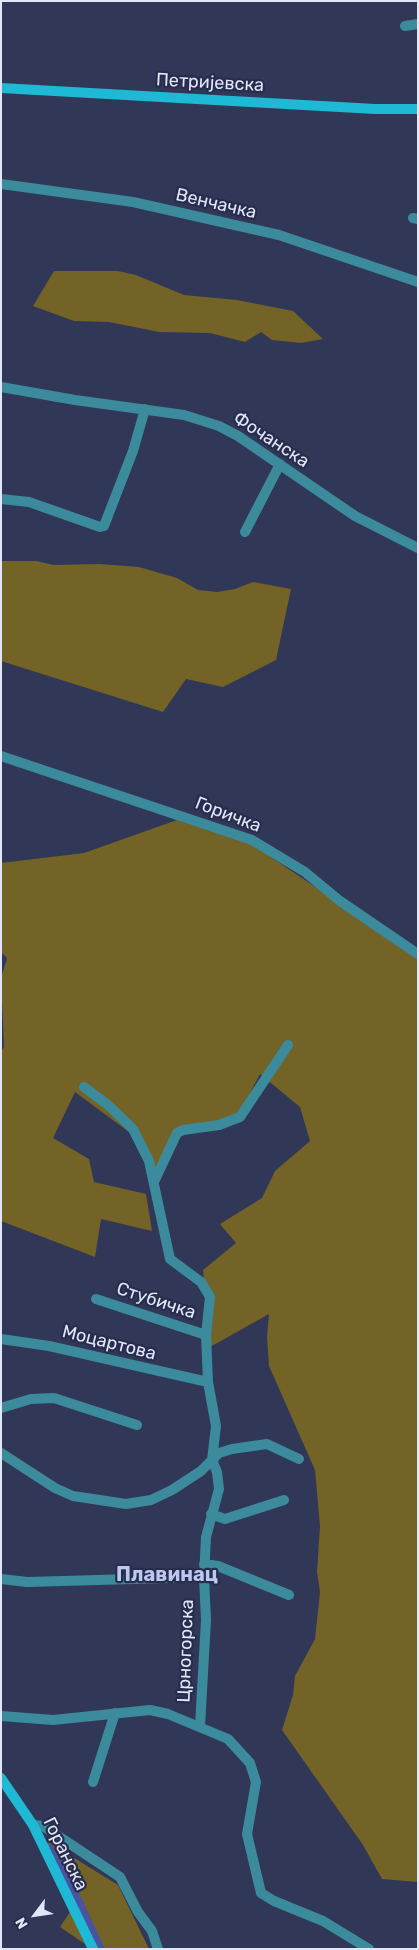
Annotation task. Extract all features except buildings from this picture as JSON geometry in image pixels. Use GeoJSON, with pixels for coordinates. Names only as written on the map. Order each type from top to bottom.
{"type":"FeatureCollection","features":[{"type":"Feature","properties":{"kind":"main road","name":"Петријевска"},"geometry":{"type":"LineString","coordinates":[[1,88],[375,109],[418,109]]}},
{"type":"Feature","properties":{"kind":"main road","name":"Горанска"},"geometry":{"type":"LineString","coordinates":[[1,1778],[33,1825],[93,1949]]}},
{"type":"Feature","properties":{"kind":"street"},"geometry":{"type":"LineString","coordinates":[[405,26],[418,24]]}},
{"type":"Feature","properties":{"kind":"street","name":"Венчачка"},"geometry":{"type":"LineString","coordinates":[[1,184],[133,202],[279,235],[418,282]]}},
{"type":"Feature","properties":{"kind":"street","name":"Фочанска"},"geometry":{"type":"LineString","coordinates":[[1,387],[75,400],[184,415],[219,426],[280,464],[356,516],[418,548]]}},
{"type":"Feature","properties":{"kind":"street"},"geometry":{"type":"LineString","coordinates":[[1,499],[29,502],[100,527],[104,526],[133,451],[145,409]]}},
{"type":"Feature","properties":{"kind":"street"},"geometry":{"type":"LineString","coordinates":[[245,532],[280,464]]}},
{"type":"Feature","properties":{"kind":"street","name":"Горичка"},"geometry":{"type":"LineString","coordinates":[[1,756],[252,840],[306,872],[340,901],[418,954]]}},
{"type":"Feature","properties":{"kind":"street"},"geometry":{"type":"LineString","coordinates":[[154,1182],[177,1133],[183,1130],[219,1124],[240,1117],[288,1045]]}},
{"type":"Feature","properties":{"kind":"street"},"geometry":{"type":"LineString","coordinates":[[84,1087],[108,1105],[133,1129],[145,1151],[154,1182],[170,1259],[201,1282],[210,1296],[206,1335],[208,1382],[216,1418],[212,1460]]}},
{"type":"Feature","properties":{"kind":"street","name":"Стубичка"},"geometry":{"type":"LineString","coordinates":[[96,1299],[206,1335]]}},
{"type":"Feature","properties":{"kind":"street","name":"Моцартова"},"geometry":{"type":"LineString","coordinates":[[1,1339],[49,1346],[208,1382]]}},
{"type":"Feature","properties":{"kind":"street"},"geometry":{"type":"LineString","coordinates":[[1,1408],[38,1398],[54,1398],[137,1425]]}},
{"type":"Feature","properties":{"kind":"street"},"geometry":{"type":"LineString","coordinates":[[1,1453],[47,1484],[73,1496],[126,1504],[151,1500],[172,1490],[201,1472],[223,1452],[262,1444],[272,1445],[300,1459]]}},
{"type":"Feature","properties":{"kind":"street","name":"Црногорска"},"geometry":{"type":"LineString","coordinates":[[200,1726],[206,1620],[204,1564],[206,1537],[211,1514],[217,1499],[219,1482],[212,1460]]}},
{"type":"Feature","properties":{"kind":"street"},"geometry":{"type":"LineString","coordinates":[[211,1514],[225,1519],[284,1500]]}},
{"type":"Feature","properties":{"kind":"street"},"geometry":{"type":"LineString","coordinates":[[204,1564],[218,1566],[289,1595]]}},
{"type":"Feature","properties":{"kind":"street"},"geometry":{"type":"LineString","coordinates":[[1,1579],[26,1582],[204,1577]]}},
{"type":"Feature","properties":{"kind":"street"},"geometry":{"type":"LineString","coordinates":[[1,1716],[53,1720],[150,1710],[161,1712],[218,1733],[236,1745],[254,1772],[256,1782],[247,1834],[261,1893],[274,1901],[323,1921],[369,1949]]}},
{"type":"Feature","properties":{"kind":"street"},"geometry":{"type":"LineString","coordinates":[[93,1782],[115,1714]]}},
{"type":"Feature","properties":{"kind":"street"},"geometry":{"type":"LineString","coordinates":[[33,1825],[43,1826],[120,1876],[138,1912],[152,1931],[158,1949]]}},
{"type":"Feature","properties":{"kind":"shaded area"},"geometry":{"type":"Polygon","coordinates":[[[54,271],[118,271],[136,275],[184,295],[237,300],[293,311],[323,339],[301,343],[272,340],[261,332],[245,342],[210,333],[159,332],[109,322],[74,321],[33,306],[54,271]]]}},
{"type":"Feature","properties":{"kind":"shaded area"},"geometry":{"type":"Polygon","coordinates":[[[1,561],[36,561],[54,565],[100,564],[139,567],[177,578],[198,590],[217,592],[235,589],[253,582],[291,589],[276,660],[223,687],[186,679],[163,712],[1,661],[1,561]]]}},
{"type":"Feature","properties":{"kind":"shaded area"},"geometry":{"type":"Polygon","coordinates":[[[177,820],[253,845],[418,956],[418,1882],[382,1879],[363,1845],[282,1730],[293,1695],[295,1676],[315,1639],[320,1592],[317,1572],[320,1526],[315,1470],[269,1366],[267,1337],[269,1314],[210,1347],[203,1270],[236,1243],[220,1224],[262,1198],[275,1171],[310,1141],[300,1107],[260,1074],[238,1116],[176,1130],[154,1171],[129,1132],[75,1092],[53,1138],[89,1159],[94,1182],[146,1194],[152,1231],[101,1219],[95,1257],[1,1221],[1,1052],[4,1047],[1,978],[7,958],[1,952],[1,863],[84,853],[177,820]]]}},
{"type":"Feature","properties":{"kind":"shaded area"},"geometry":{"type":"Polygon","coordinates":[[[45,1840],[118,1885],[149,1949],[100,1949],[71,1886],[45,1840]]]}},
{"type":"Feature","properties":{"kind":"shaded area"},"geometry":{"type":"Polygon","coordinates":[[[70,1912],[85,1944],[60,1927],[70,1912]]]}},
{"type":"Feature","properties":{"kind":"waterway"},"geometry":{"type":"LineString","coordinates":[[49,1849],[71,1886],[100,1949]]}},
{"type":"Feature","properties":{"kind":"district","name":"Плавинац"},"geometry":{"type":"Point","coordinates":[167,1575]}}]}
